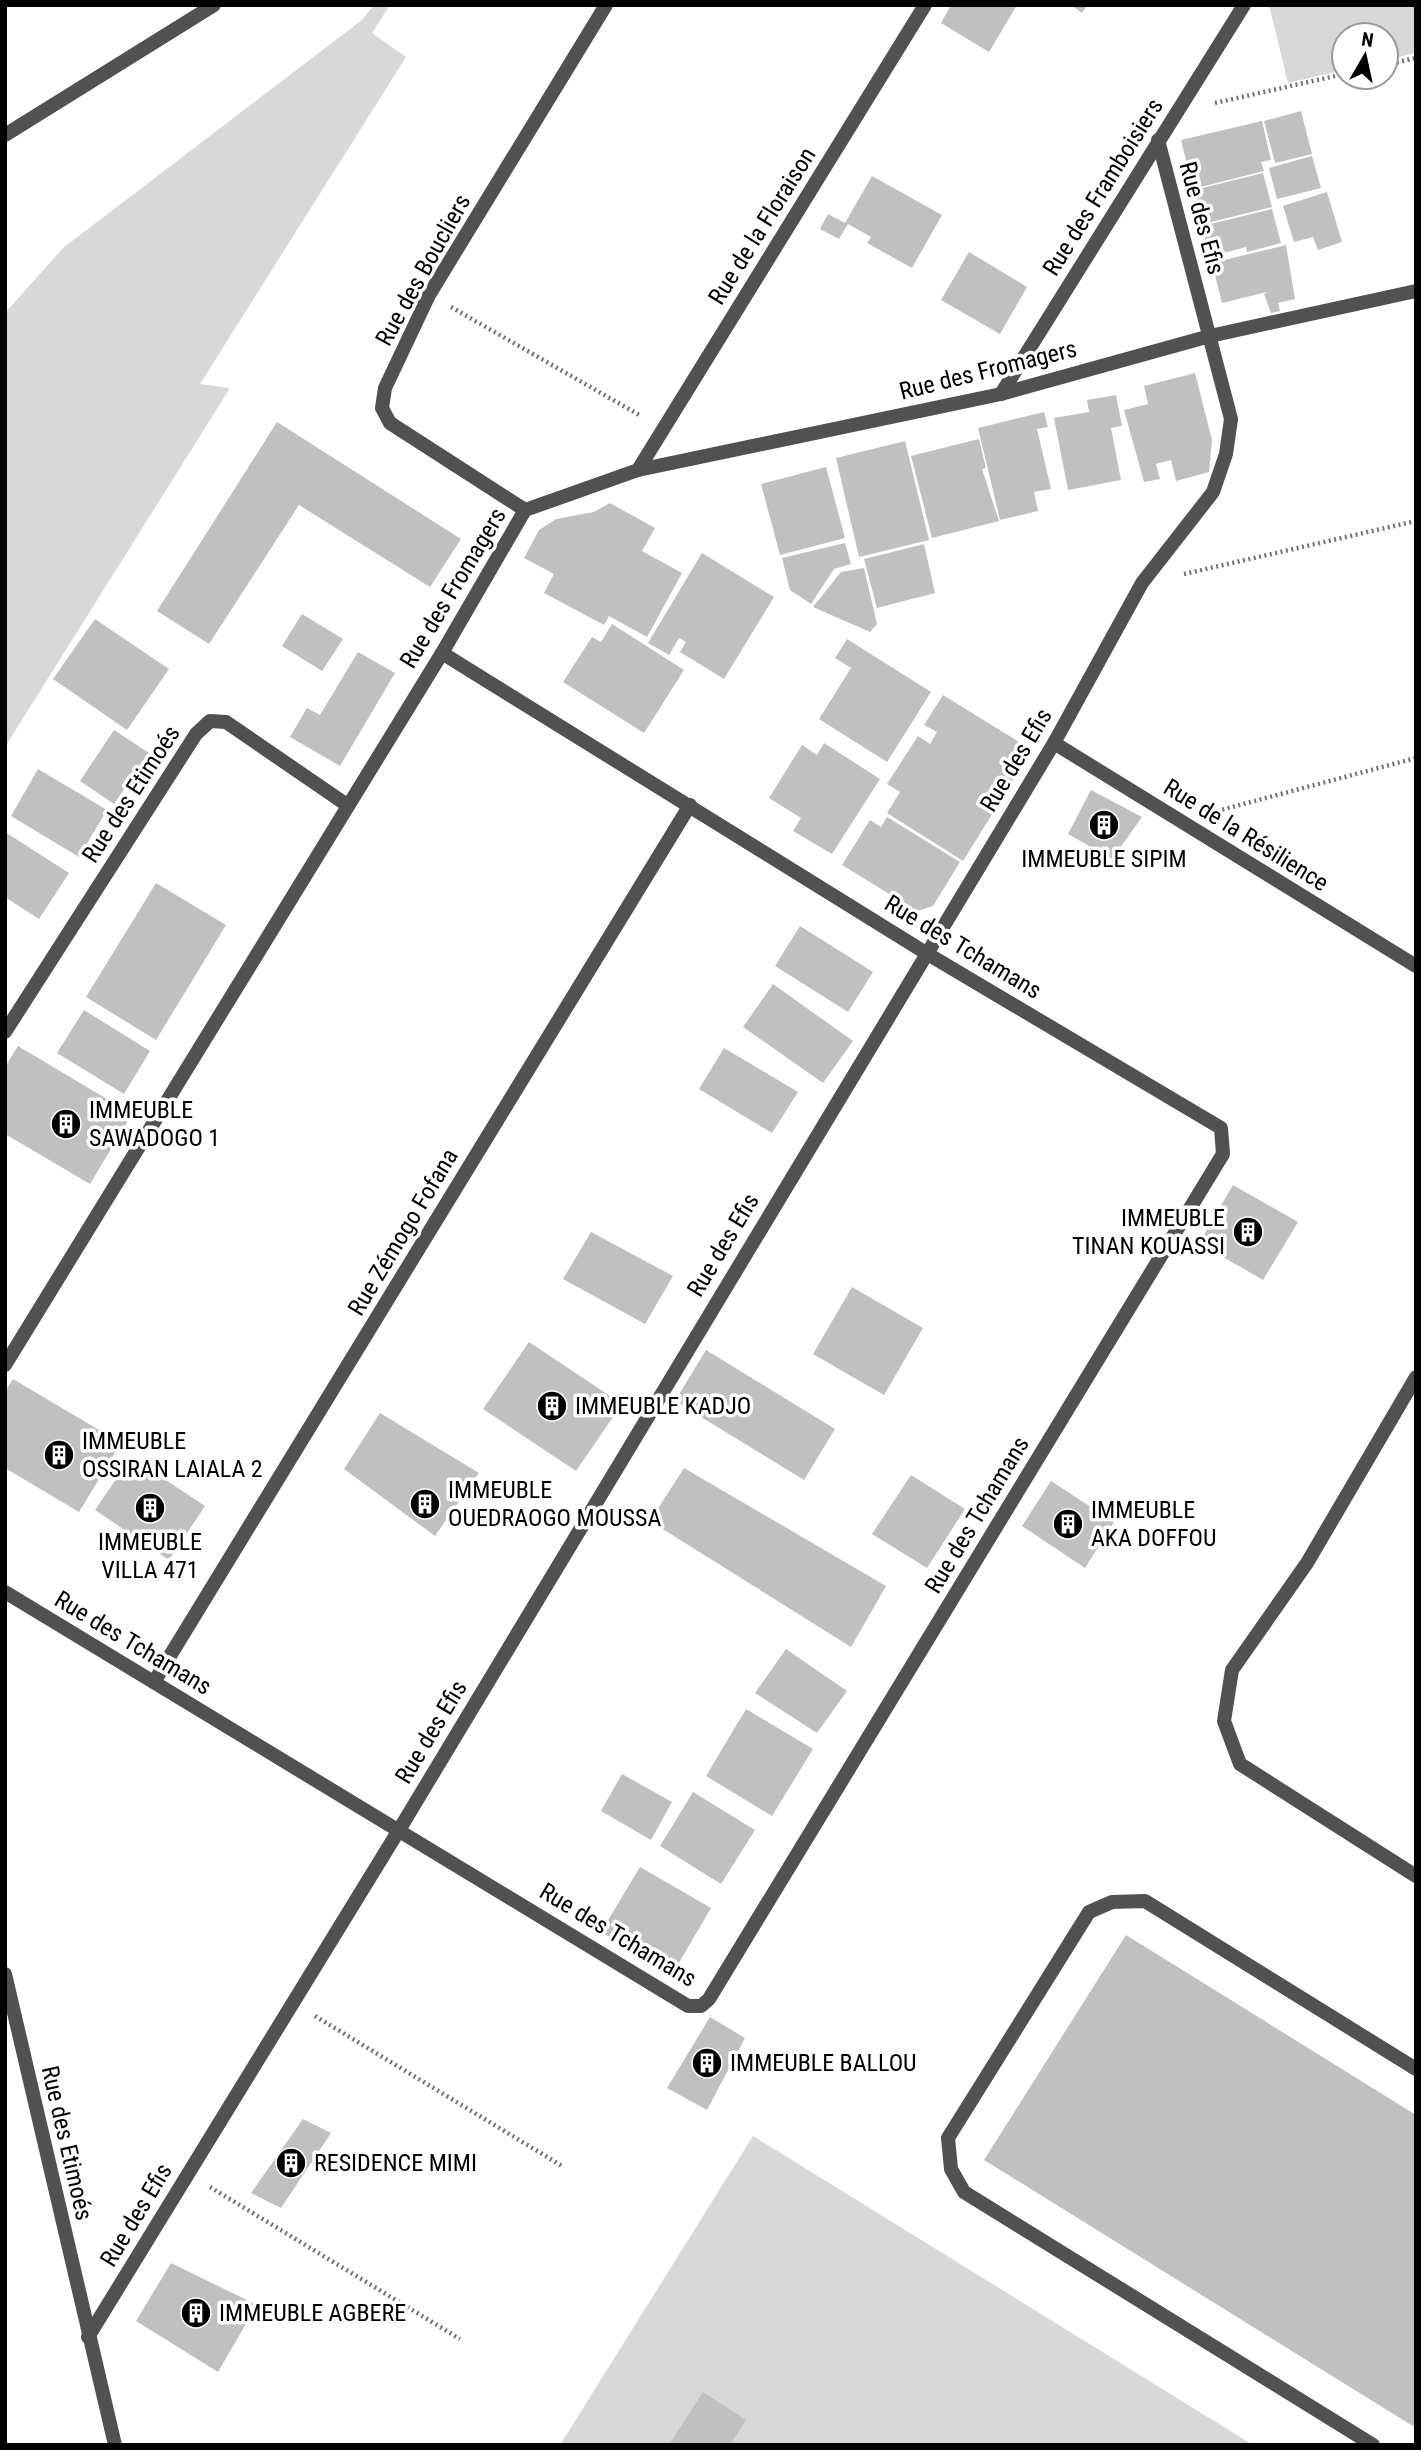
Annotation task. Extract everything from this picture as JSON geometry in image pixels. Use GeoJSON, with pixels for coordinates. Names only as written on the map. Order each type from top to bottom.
{"type":"FeatureCollection","features":[{"type":"Feature","properties":{"kind":"street"},"geometry":{"type":"LineString","coordinates":[[5,135],[214,5]]}},
{"type":"Feature","properties":{"kind":"street","name":"Rue des Boucliers"},"geometry":{"type":"LineString","coordinates":[[526,510],[390,423],[382,408],[385,388],[429,295],[606,5]]}},
{"type":"Feature","properties":{"kind":"street","name":"Rue de la Floraison"},"geometry":{"type":"LineString","coordinates":[[638,470],[925,5]]}},
{"type":"Feature","properties":{"kind":"street","name":"Rue des Framboisiers"},"geometry":{"type":"LineString","coordinates":[[1001,394],[1244,5]]}},
{"type":"Feature","properties":{"kind":"street","name":"Rue des Efis"},"geometry":{"type":"LineString","coordinates":[[88,2337],[399,1830],[1054,743],[1143,583],[1213,492],[1226,454],[1231,419],[1158,140]]}},
{"type":"Feature","properties":{"kind":"street","name":"Rue des Fromagers"},"geometry":{"type":"LineString","coordinates":[[5,1364],[442,653],[526,510],[638,470],[1001,394],[1210,336],[1416,291]]}},
{"type":"Feature","properties":{"kind":"street","name":"Rue des Tchamans"},"geometry":{"type":"LineString","coordinates":[[5,1592],[688,2006],[701,2006],[709,1999],[1223,1154],[1221,1128],[926,953],[442,653]]}},
{"type":"Feature","properties":{"kind":"street","name":"Rue des Etimoés"},"geometry":{"type":"LineString","coordinates":[[5,1032],[195,734],[211,721],[226,722],[347,805]]}},
{"type":"Feature","properties":{"kind":"street","name":"Rue de la Résilience"},"geometry":{"type":"LineString","coordinates":[[1054,743],[1416,965]]}},
{"type":"Feature","properties":{"kind":"street","name":"Rue Zémogo Fofana"},"geometry":{"type":"LineString","coordinates":[[154,1682],[690,805]]}},
{"type":"Feature","properties":{"kind":"street"},"geometry":{"type":"LineString","coordinates":[[1416,1377],[1307,1563],[1232,1670],[1224,1721],[1240,1764],[1416,1876]]}},
{"type":"Feature","properties":{"kind":"street"},"geometry":{"type":"LineString","coordinates":[[1373,2445],[964,2192],[951,2169],[948,2138],[1089,1912],[1112,1902],[1145,1901],[1416,2069]]}},
{"type":"Feature","properties":{"kind":"street","name":"Rue des Etimoés"},"geometry":{"type":"LineString","coordinates":[[5,1974],[115,2445]]}},
{"type":"Feature","properties":{"kind":"path"},"geometry":{"type":"LineString","coordinates":[[1178,112],[1330,78]]}},
{"type":"Feature","properties":{"kind":"path"},"geometry":{"type":"LineString","coordinates":[[429,295],[663,429]]}},
{"type":"Feature","properties":{"kind":"path"},"geometry":{"type":"LineString","coordinates":[[1143,583],[1416,521]]}},
{"type":"Feature","properties":{"kind":"path"},"geometry":{"type":"LineString","coordinates":[[1179,821],[1416,758]]}},
{"type":"Feature","properties":{"kind":"path"},"geometry":{"type":"LineString","coordinates":[[293,2003],[562,2165]]}},
{"type":"Feature","properties":{"kind":"path"},"geometry":{"type":"LineString","coordinates":[[188,2174],[460,2339]]}},
{"type":"Feature","properties":{"kind":"shaded area"},"geometry":{"type":"Polygon","coordinates":[[[374,5],[390,5],[372,33],[406,57],[200,384],[230,388],[5,747],[5,313],[63,248],[362,20],[374,5]]]}},
{"type":"Feature","properties":{"kind":"shaded area"},"geometry":{"type":"Polygon","coordinates":[[[1269,5],[1416,5],[1416,53],[1400,57],[1400,21],[1330,21],[1330,73],[1288,83],[1269,5]]]}},
{"type":"Feature","properties":{"kind":"shaded area"},"geometry":{"type":"Polygon","coordinates":[[[753,2136],[1253,2445],[560,2445],[753,2136]]]}},
{"type":"Feature","properties":{"kind":"building"},"geometry":{"type":"Polygon","coordinates":[[[951,5],[1017,5],[989,52],[941,23],[951,5]]]}},
{"type":"Feature","properties":{"kind":"building"},"geometry":{"type":"Polygon","coordinates":[[[1071,5],[1087,5],[1082,13],[1071,5]]]}},
{"type":"Feature","properties":{"kind":"building"},"geometry":{"type":"Polygon","coordinates":[[[1301,111],[1312,154],[1275,163],[1264,121],[1301,111]]]}},
{"type":"Feature","properties":{"kind":"building"},"geometry":{"type":"Polygon","coordinates":[[[1262,121],[1271,160],[1261,162],[1264,171],[1193,189],[1181,140],[1262,121]]]}},
{"type":"Feature","properties":{"kind":"building"},"geometry":{"type":"Polygon","coordinates":[[[1312,156],[1321,188],[1277,199],[1269,168],[1312,156]]]}},
{"type":"Feature","properties":{"kind":"building"},"geometry":{"type":"Polygon","coordinates":[[[1263,173],[1272,207],[1203,224],[1194,190],[1263,173]]]}},
{"type":"Feature","properties":{"kind":"building"},"geometry":{"type":"Polygon","coordinates":[[[872,176],[942,215],[912,268],[867,243],[871,237],[848,224],[839,239],[820,229],[828,214],[845,223],[872,176]]]}},
{"type":"Feature","properties":{"kind":"building"},"geometry":{"type":"Polygon","coordinates":[[[1327,192],[1342,242],[1318,250],[1313,237],[1294,242],[1283,206],[1327,192]]]}},
{"type":"Feature","properties":{"kind":"building"},"geometry":{"type":"Polygon","coordinates":[[[1272,209],[1281,243],[1247,252],[1246,247],[1220,254],[1218,248],[1208,251],[1202,226],[1272,209]]]}},
{"type":"Feature","properties":{"kind":"building"},"geometry":{"type":"Polygon","coordinates":[[[1286,245],[1295,299],[1278,303],[1280,311],[1271,313],[1264,294],[1267,292],[1222,303],[1212,263],[1286,245]]]}},
{"type":"Feature","properties":{"kind":"building"},"geometry":{"type":"Polygon","coordinates":[[[969,252],[1027,287],[1000,334],[941,300],[969,252]]]}},
{"type":"Feature","properties":{"kind":"building"},"geometry":{"type":"Polygon","coordinates":[[[1195,373],[1212,440],[1209,472],[1176,481],[1171,460],[1156,464],[1160,479],[1144,482],[1124,410],[1148,404],[1144,386],[1195,373]]]}},
{"type":"Feature","properties":{"kind":"building"},"geometry":{"type":"Polygon","coordinates":[[[1116,395],[1122,426],[1111,428],[1121,480],[1068,490],[1054,418],[1089,412],[1087,400],[1116,395]]]}},
{"type":"Feature","properties":{"kind":"building"},"geometry":{"type":"Polygon","coordinates":[[[1044,412],[1048,427],[1037,429],[1051,489],[1034,492],[1038,511],[1000,520],[978,428],[1044,412]]]}},
{"type":"Feature","properties":{"kind":"building"},"geometry":{"type":"Polygon","coordinates":[[[277,422],[461,539],[430,587],[299,505],[209,644],[157,611],[277,422]]]}},
{"type":"Feature","properties":{"kind":"building"},"geometry":{"type":"Polygon","coordinates":[[[979,439],[986,468],[982,469],[999,521],[932,538],[911,456],[979,439]]]}},
{"type":"Feature","properties":{"kind":"building"},"geometry":{"type":"Polygon","coordinates":[[[905,441],[929,540],[859,557],[836,458],[905,441]]]}},
{"type":"Feature","properties":{"kind":"building"},"geometry":{"type":"Polygon","coordinates":[[[826,467],[845,538],[780,555],[761,484],[826,467]]]}},
{"type":"Feature","properties":{"kind":"building"},"geometry":{"type":"Polygon","coordinates":[[[610,503],[655,528],[642,551],[682,573],[647,637],[609,616],[604,625],[544,593],[554,574],[524,558],[539,530],[556,519],[594,512],[610,503]]]}},
{"type":"Feature","properties":{"kind":"building"},"geometry":{"type":"Polygon","coordinates":[[[845,543],[851,564],[834,569],[811,604],[790,590],[782,558],[845,543]]]}},
{"type":"Feature","properties":{"kind":"building"},"geometry":{"type":"Polygon","coordinates":[[[924,544],[935,593],[877,608],[864,559],[924,544]]]}},
{"type":"Feature","properties":{"kind":"building"},"geometry":{"type":"Polygon","coordinates":[[[702,553],[774,597],[724,679],[680,652],[686,642],[679,638],[669,655],[648,643],[702,553]]]}},
{"type":"Feature","properties":{"kind":"building"},"geometry":{"type":"Polygon","coordinates":[[[864,568],[877,624],[870,632],[813,607],[841,572],[864,568]]]}},
{"type":"Feature","properties":{"kind":"building"},"geometry":{"type":"Polygon","coordinates":[[[302,614],[343,639],[322,671],[282,646],[302,614]]]}},
{"type":"Feature","properties":{"kind":"building"},"geometry":{"type":"Polygon","coordinates":[[[95,619],[169,669],[127,730],[53,679],[95,619]]]}},
{"type":"Feature","properties":{"kind":"building"},"geometry":{"type":"Polygon","coordinates":[[[612,624],[684,670],[644,733],[563,682],[592,637],[601,642],[612,624]]]}},
{"type":"Feature","properties":{"kind":"building"},"geometry":{"type":"Polygon","coordinates":[[[847,639],[931,692],[887,762],[819,719],[851,668],[835,658],[847,639]]]}},
{"type":"Feature","properties":{"kind":"building"},"geometry":{"type":"Polygon","coordinates":[[[358,652],[395,673],[340,766],[290,737],[307,708],[320,715],[358,652]]]}},
{"type":"Feature","properties":{"kind":"building"},"geometry":{"type":"Polygon","coordinates":[[[943,695],[1032,750],[963,861],[887,813],[900,792],[887,784],[918,736],[930,744],[937,732],[924,725],[943,695]]]}},
{"type":"Feature","properties":{"kind":"building"},"geometry":{"type":"Polygon","coordinates":[[[114,730],[149,753],[114,804],[80,781],[114,730]]]}},
{"type":"Feature","properties":{"kind":"building"},"geometry":{"type":"Polygon","coordinates":[[[824,743],[880,779],[832,854],[793,831],[801,818],[769,798],[802,745],[817,755],[824,743]]]}},
{"type":"Feature","properties":{"kind":"building"},"geometry":{"type":"Polygon","coordinates":[[[38,769],[107,810],[79,857],[11,816],[38,769]]]}},
{"type":"Feature","properties":{"kind":"building","name":"IMMEUBLE SIPIM"},"geometry":{"type":"Polygon","coordinates":[[[1091,790],[1142,817],[1112,859],[1068,834],[1091,790]]]}},
{"type":"Feature","properties":{"kind":"building"},"geometry":{"type":"Polygon","coordinates":[[[887,817],[960,862],[933,906],[917,911],[842,865],[870,820],[881,827],[887,817]]]}},
{"type":"Feature","properties":{"kind":"building"},"geometry":{"type":"Polygon","coordinates":[[[5,832],[69,873],[39,919],[5,897],[5,832]]]}},
{"type":"Feature","properties":{"kind":"building"},"geometry":{"type":"Polygon","coordinates":[[[156,883],[226,925],[156,1040],[86,997],[156,883]]]}},
{"type":"Feature","properties":{"kind":"building"},"geometry":{"type":"Polygon","coordinates":[[[800,926],[873,972],[848,1012],[775,966],[800,926]]]}},
{"type":"Feature","properties":{"kind":"building"},"geometry":{"type":"Polygon","coordinates":[[[773,984],[853,1041],[823,1083],[743,1027],[773,984]]]}},
{"type":"Feature","properties":{"kind":"building"},"geometry":{"type":"Polygon","coordinates":[[[84,1010],[150,1051],[124,1094],[57,1053],[84,1010]]]}},
{"type":"Feature","properties":{"kind":"building","name":"IMMEUBLE SAWADOGO 1"},"geometry":{"type":"Polygon","coordinates":[[[18,1046],[132,1114],[90,1184],[5,1134],[5,1067],[18,1046]]]}},
{"type":"Feature","properties":{"kind":"building"},"geometry":{"type":"Polygon","coordinates":[[[724,1048],[798,1092],[772,1133],[699,1089],[724,1048]]]}},
{"type":"Feature","properties":{"kind":"building","name":"IMMEUBLE TINAN KOUASSI"},"geometry":{"type":"Polygon","coordinates":[[[1233,1185],[1298,1222],[1263,1280],[1199,1243],[1233,1185]]]}},
{"type":"Feature","properties":{"kind":"building"},"geometry":{"type":"Polygon","coordinates":[[[591,1232],[673,1276],[645,1324],[563,1279],[591,1232]]]}},
{"type":"Feature","properties":{"kind":"building"},"geometry":{"type":"Polygon","coordinates":[[[852,1287],[923,1328],[884,1395],[813,1354],[852,1287]]]}},
{"type":"Feature","properties":{"kind":"building","name":"IMMEUBLE KADJO"},"geometry":{"type":"Polygon","coordinates":[[[529,1342],[622,1404],[576,1471],[483,1409],[529,1342]]]}},
{"type":"Feature","properties":{"kind":"building"},"geometry":{"type":"Polygon","coordinates":[[[706,1350],[835,1429],[804,1480],[675,1401],[706,1350]]]}},
{"type":"Feature","properties":{"kind":"building","name":"IMMEUBLE OSSIRAN LAIALA 2"},"geometry":{"type":"Polygon","coordinates":[[[13,1379],[121,1443],[79,1512],[5,1468],[5,1392],[13,1379]]]}},
{"type":"Feature","properties":{"kind":"building","name":"IMMEUBLE OUEDRAOGO MOUSSA"},"geometry":{"type":"Polygon","coordinates":[[[380,1413],[479,1473],[435,1536],[344,1469],[380,1413]]]}},
{"type":"Feature","properties":{"kind":"building","name":"IMMEUBLE VILLA 471"},"geometry":{"type":"Polygon","coordinates":[[[131,1457],[205,1506],[169,1560],[95,1510],[131,1457]]]}},
{"type":"Feature","properties":{"kind":"building"},"geometry":{"type":"Polygon","coordinates":[[[684,1468],[886,1586],[851,1647],[650,1521],[684,1468]]]}},
{"type":"Feature","properties":{"kind":"building"},"geometry":{"type":"Polygon","coordinates":[[[911,1475],[965,1509],[927,1568],[872,1534],[911,1475]]]}},
{"type":"Feature","properties":{"kind":"building","name":"IMMEUBLE AKA DOFFOU"},"geometry":{"type":"Polygon","coordinates":[[[1051,1481],[1114,1522],[1085,1568],[1022,1526],[1051,1481]]]}},
{"type":"Feature","properties":{"kind":"building"},"geometry":{"type":"Polygon","coordinates":[[[786,1649],[847,1691],[817,1733],[755,1693],[786,1649]]]}},
{"type":"Feature","properties":{"kind":"building"},"geometry":{"type":"Polygon","coordinates":[[[746,1709],[813,1749],[772,1816],[706,1776],[746,1709]]]}},
{"type":"Feature","properties":{"kind":"building"},"geometry":{"type":"Polygon","coordinates":[[[622,1774],[672,1802],[651,1840],[601,1811],[622,1774]]]}},
{"type":"Feature","properties":{"kind":"building"},"geometry":{"type":"Polygon","coordinates":[[[693,1792],[755,1830],[721,1884],[660,1846],[693,1792]]]}},
{"type":"Feature","properties":{"kind":"building"},"geometry":{"type":"Polygon","coordinates":[[[640,1867],[711,1908],[673,1973],[601,1932],[640,1867]]]}},
{"type":"Feature","properties":{"kind":"building"},"geometry":{"type":"Polygon","coordinates":[[[1126,1935],[1416,2115],[1416,2428],[984,2160],[1126,1935]]]}},
{"type":"Feature","properties":{"kind":"building","name":"IMMEUBLE BALLOU"},"geometry":{"type":"Polygon","coordinates":[[[710,2017],[745,2038],[707,2110],[667,2088],[710,2017]]]}},
{"type":"Feature","properties":{"kind":"building","name":"RESIDENCE MIMI"},"geometry":{"type":"Polygon","coordinates":[[[303,2119],[331,2133],[281,2208],[251,2193],[303,2119]]]}},
{"type":"Feature","properties":{"kind":"building","name":"IMMEUBLE AGBERE"},"geometry":{"type":"Polygon","coordinates":[[[171,2263],[257,2305],[218,2372],[136,2321],[171,2263]]]}},
{"type":"Feature","properties":{"kind":"building"},"geometry":{"type":"Polygon","coordinates":[[[703,2392],[746,2420],[730,2445],[669,2445],[703,2392]]]}},
{"type":"Feature","properties":{"kind":"place","name":"IMMEUBLE SIPIM"},"geometry":{"type":"Point","coordinates":[1104,825]}},
{"type":"Feature","properties":{"kind":"place","name":"IMMEUBLE SAWADOGO 1"},"geometry":{"type":"Point","coordinates":[66,1124]}},
{"type":"Feature","properties":{"kind":"place","name":"IMMEUBLE TINAN KOUASSI"},"geometry":{"type":"Point","coordinates":[1248,1232]}},
{"type":"Feature","properties":{"kind":"place","name":"IMMEUBLE KADJO"},"geometry":{"type":"Point","coordinates":[552,1406]}},
{"type":"Feature","properties":{"kind":"place","name":"IMMEUBLE OSSIRAN LAIALA 2"},"geometry":{"type":"Point","coordinates":[59,1455]}},
{"type":"Feature","properties":{"kind":"place","name":"IMMEUBLE OUEDRAOGO MOUSSA"},"geometry":{"type":"Point","coordinates":[425,1504]}},
{"type":"Feature","properties":{"kind":"place","name":"IMMEUBLE VILLA 471"},"geometry":{"type":"Point","coordinates":[150,1508]}},
{"type":"Feature","properties":{"kind":"place","name":"IMMEUBLE AKA DOFFOU"},"geometry":{"type":"Point","coordinates":[1068,1524]}},
{"type":"Feature","properties":{"kind":"place","name":"IMMEUBLE BALLOU"},"geometry":{"type":"Point","coordinates":[707,2063]}},
{"type":"Feature","properties":{"kind":"place","name":"RESIDENCE MIMI"},"geometry":{"type":"Point","coordinates":[291,2163]}},
{"type":"Feature","properties":{"kind":"place","name":"IMMEUBLE AGBERE"},"geometry":{"type":"Point","coordinates":[196,2313]}}]}
